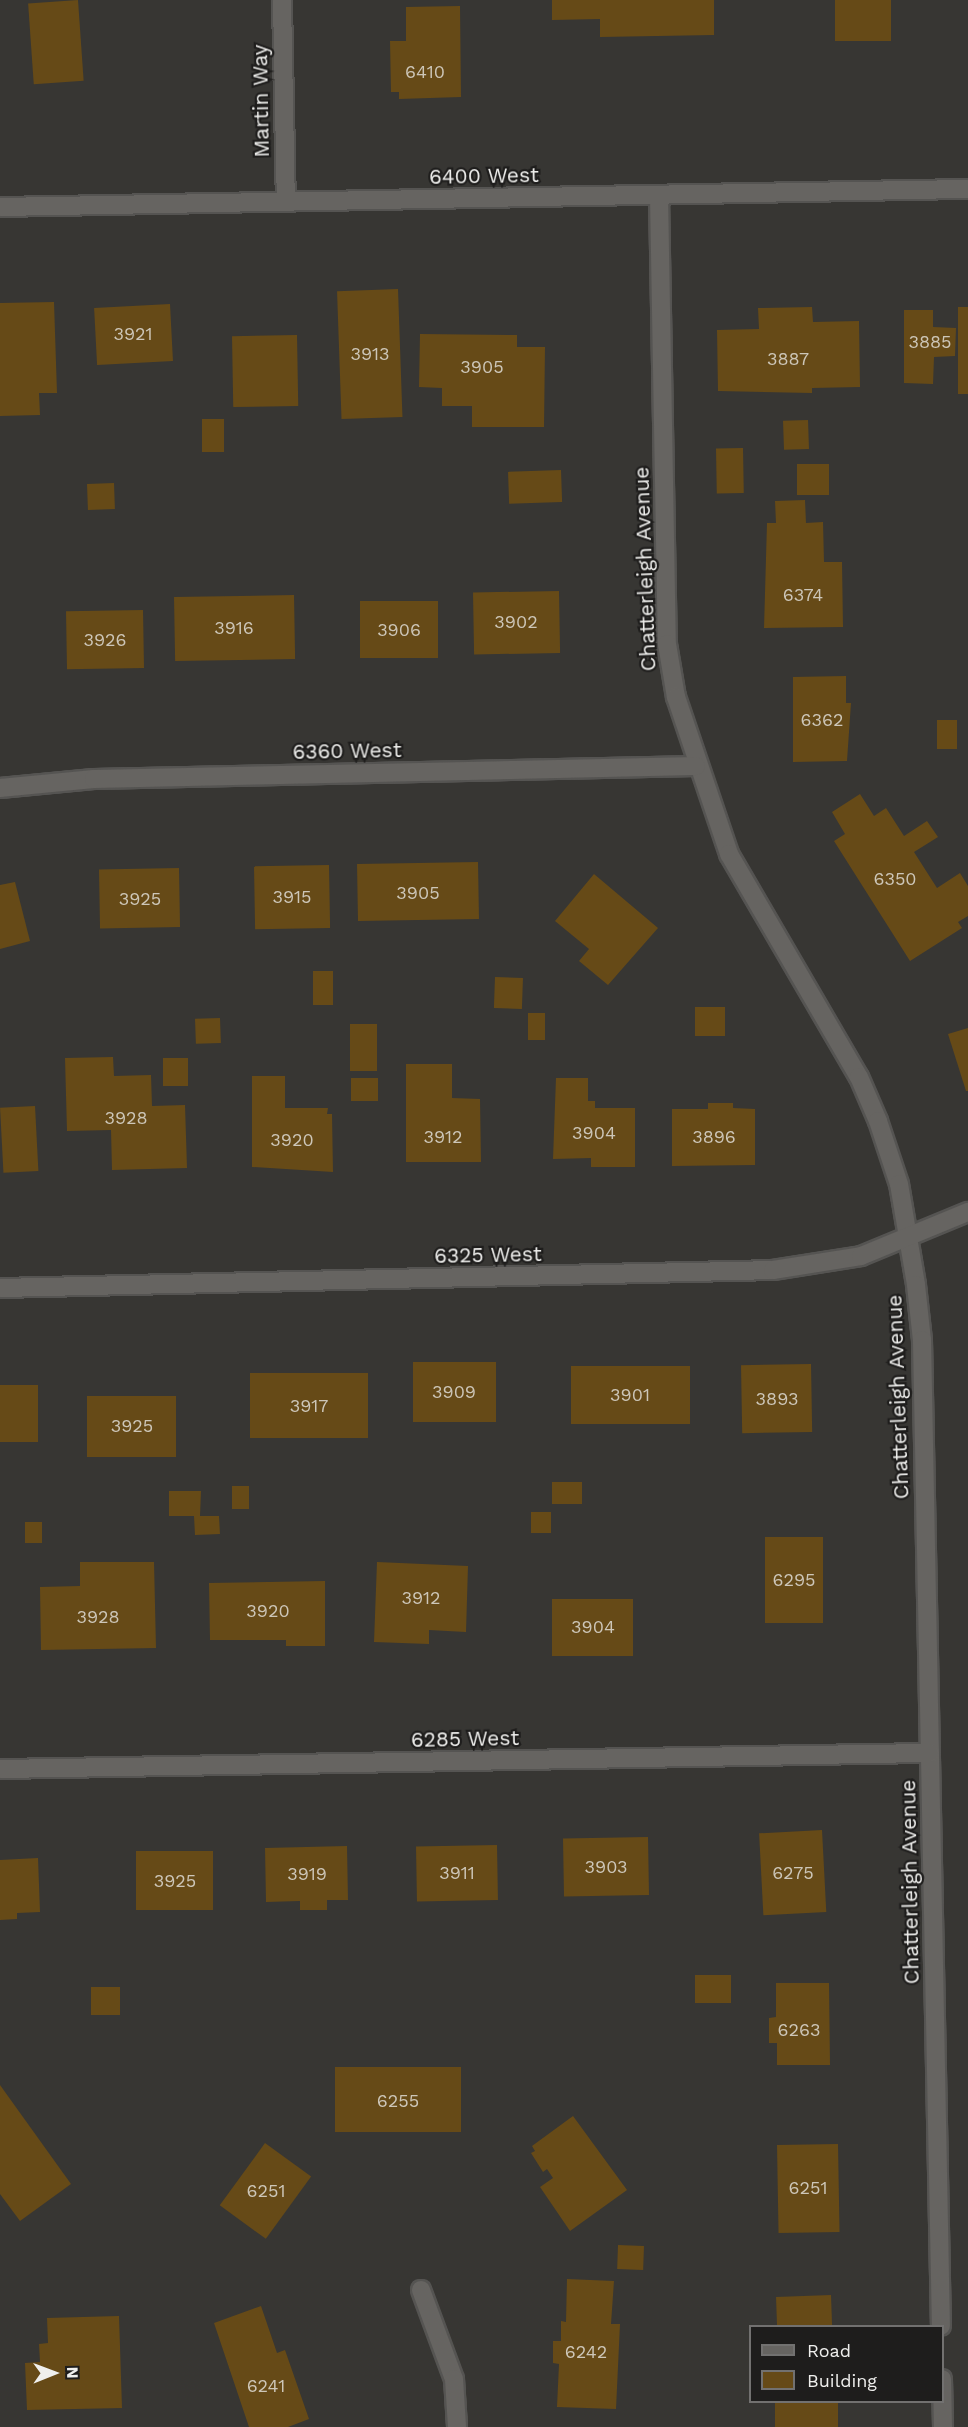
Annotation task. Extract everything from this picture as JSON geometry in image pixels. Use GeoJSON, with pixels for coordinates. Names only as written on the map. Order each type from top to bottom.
{"type":"FeatureCollection","features":[{"type":"Feature","properties":{"kind":"street","name":"Martin Way"},"geometry":{"type":"LineString","coordinates":[[282,0],[286,202]]}},
{"type":"Feature","properties":{"kind":"street","name":"6400 West"},"geometry":{"type":"LineString","coordinates":[[0,207],[968,189]]}},
{"type":"Feature","properties":{"kind":"street","name":"Chatterleigh Avenue"},"geometry":{"type":"LineString","coordinates":[[659,195],[667,644],[676,697],[696,766],[742,880],[859,1077],[890,1152],[908,1234],[922,1340],[942,2325]]}},
{"type":"Feature","properties":{"kind":"street","name":"6360 West"},"geometry":{"type":"LineString","coordinates":[[0,788],[94,779],[696,766]]}},
{"type":"Feature","properties":{"kind":"street","name":"6325 West"},"geometry":{"type":"LineString","coordinates":[[0,1288],[773,1270],[861,1256],[908,1234],[968,1212]]}},
{"type":"Feature","properties":{"kind":"street","name":"6285 West"},"geometry":{"type":"LineString","coordinates":[[0,1769],[930,1753]]}},
{"type":"Feature","properties":{"kind":"street"},"geometry":{"type":"LineString","coordinates":[[421,2290],[454,2379],[458,2427]]}},
{"type":"Feature","properties":{"kind":"street"},"geometry":{"type":"LineString","coordinates":[[943,2403],[944,2427]]}},
{"type":"Feature","properties":{"kind":"building"},"geometry":{"type":"Polygon","coordinates":[[[78,0],[84,81],[34,84],[28,3],[78,0]]]}},
{"type":"Feature","properties":{"kind":"building"},"geometry":{"type":"Polygon","coordinates":[[[552,0],[714,0],[714,35],[600,37],[600,19],[552,20],[552,0]]]}},
{"type":"Feature","properties":{"kind":"building"},"geometry":{"type":"Polygon","coordinates":[[[835,0],[891,0],[891,41],[835,41],[835,0]]]}},
{"type":"Feature","properties":{"kind":"building"},"geometry":{"type":"Polygon","coordinates":[[[460,6],[461,97],[399,99],[399,92],[391,92],[390,41],[406,41],[406,7],[460,6]]]}},
{"type":"Feature","properties":{"kind":"building"},"geometry":{"type":"Polygon","coordinates":[[[398,289],[402,417],[342,419],[337,291],[398,289]]]}},
{"type":"Feature","properties":{"kind":"building"},"geometry":{"type":"Polygon","coordinates":[[[54,302],[57,393],[39,393],[40,415],[0,416],[0,303],[54,302]]]}},
{"type":"Feature","properties":{"kind":"building"},"geometry":{"type":"Polygon","coordinates":[[[170,304],[173,361],[97,365],[94,308],[170,304]]]}},
{"type":"Feature","properties":{"kind":"building"},"geometry":{"type":"Polygon","coordinates":[[[812,307],[813,322],[859,321],[860,387],[812,388],[812,393],[718,391],[717,330],[759,329],[758,308],[812,307]]]}},
{"type":"Feature","properties":{"kind":"building"},"geometry":{"type":"Polygon","coordinates":[[[958,307],[968,307],[968,394],[958,394],[958,307]]]}},
{"type":"Feature","properties":{"kind":"building"},"geometry":{"type":"Polygon","coordinates":[[[904,310],[933,310],[933,327],[956,328],[955,356],[934,357],[933,384],[904,383],[904,310]]]}},
{"type":"Feature","properties":{"kind":"building"},"geometry":{"type":"Polygon","coordinates":[[[420,334],[517,335],[517,347],[545,347],[544,427],[472,427],[472,406],[442,406],[442,388],[419,387],[420,334]]]}},
{"type":"Feature","properties":{"kind":"building"},"geometry":{"type":"Polygon","coordinates":[[[297,335],[298,406],[233,407],[232,336],[297,335]]]}},
{"type":"Feature","properties":{"kind":"building"},"geometry":{"type":"Polygon","coordinates":[[[202,419],[224,419],[224,452],[202,452],[202,419]]]}},
{"type":"Feature","properties":{"kind":"building"},"geometry":{"type":"Polygon","coordinates":[[[808,420],[809,449],[784,450],[783,421],[808,420]]]}},
{"type":"Feature","properties":{"kind":"building"},"geometry":{"type":"Polygon","coordinates":[[[716,448],[743,448],[744,493],[717,493],[716,448]]]}},
{"type":"Feature","properties":{"kind":"building"},"geometry":{"type":"Polygon","coordinates":[[[797,464],[829,464],[829,495],[797,495],[797,464]]]}},
{"type":"Feature","properties":{"kind":"building"},"geometry":{"type":"Polygon","coordinates":[[[561,470],[562,502],[509,504],[508,472],[561,470]]]}},
{"type":"Feature","properties":{"kind":"building"},"geometry":{"type":"Polygon","coordinates":[[[114,483],[115,509],[88,510],[87,484],[114,483]]]}},
{"type":"Feature","properties":{"kind":"building"},"geometry":{"type":"Polygon","coordinates":[[[805,500],[806,523],[823,522],[824,562],[842,562],[843,627],[764,628],[767,523],[776,523],[775,501],[805,500]]]}},
{"type":"Feature","properties":{"kind":"building"},"geometry":{"type":"Polygon","coordinates":[[[559,591],[560,653],[474,654],[473,593],[559,591]]]}},
{"type":"Feature","properties":{"kind":"building"},"geometry":{"type":"Polygon","coordinates":[[[294,595],[295,659],[175,661],[174,597],[294,595]]]}},
{"type":"Feature","properties":{"kind":"building"},"geometry":{"type":"Polygon","coordinates":[[[360,601],[438,601],[438,658],[360,658],[360,601]]]}},
{"type":"Feature","properties":{"kind":"building"},"geometry":{"type":"Polygon","coordinates":[[[143,610],[144,668],[67,669],[66,611],[143,610]]]}},
{"type":"Feature","properties":{"kind":"building"},"geometry":{"type":"Polygon","coordinates":[[[846,676],[846,703],[851,703],[847,761],[793,762],[793,677],[846,676]]]}},
{"type":"Feature","properties":{"kind":"building"},"geometry":{"type":"Polygon","coordinates":[[[937,720],[957,720],[957,749],[937,749],[937,720]]]}},
{"type":"Feature","properties":{"kind":"building"},"geometry":{"type":"Polygon","coordinates":[[[860,794],[874,816],[886,808],[904,836],[927,821],[938,837],[914,852],[937,888],[960,873],[968,886],[968,916],[958,922],[962,928],[910,961],[834,841],[845,834],[832,812],[860,794]]]}},
{"type":"Feature","properties":{"kind":"building"},"geometry":{"type":"Polygon","coordinates":[[[478,862],[479,919],[358,921],[357,864],[478,862]]]}},
{"type":"Feature","properties":{"kind":"building"},"geometry":{"type":"Polygon","coordinates":[[[329,865],[330,928],[255,929],[254,866],[329,865]]]}},
{"type":"Feature","properties":{"kind":"building"},"geometry":{"type":"Polygon","coordinates":[[[179,868],[180,927],[100,928],[99,869],[179,868]]]}},
{"type":"Feature","properties":{"kind":"building"},"geometry":{"type":"Polygon","coordinates":[[[594,874],[658,928],[608,985],[579,961],[589,949],[555,921],[594,874]]]}},
{"type":"Feature","properties":{"kind":"building"},"geometry":{"type":"Polygon","coordinates":[[[15,882],[30,941],[0,949],[0,885],[15,882]]]}},
{"type":"Feature","properties":{"kind":"building"},"geometry":{"type":"Polygon","coordinates":[[[313,971],[333,971],[333,1005],[313,1005],[313,971]]]}},
{"type":"Feature","properties":{"kind":"building"},"geometry":{"type":"Polygon","coordinates":[[[495,977],[523,978],[522,1009],[494,1008],[495,977]]]}},
{"type":"Feature","properties":{"kind":"building"},"geometry":{"type":"Polygon","coordinates":[[[695,1007],[725,1007],[725,1036],[695,1036],[695,1007]]]}},
{"type":"Feature","properties":{"kind":"building"},"geometry":{"type":"Polygon","coordinates":[[[528,1013],[545,1013],[545,1040],[528,1040],[528,1013]]]}},
{"type":"Feature","properties":{"kind":"building"},"geometry":{"type":"Polygon","coordinates":[[[220,1018],[221,1043],[196,1044],[195,1019],[220,1018]]]}},
{"type":"Feature","properties":{"kind":"building"},"geometry":{"type":"Polygon","coordinates":[[[350,1024],[377,1024],[377,1071],[350,1071],[350,1024]]]}},
{"type":"Feature","properties":{"kind":"building"},"geometry":{"type":"Polygon","coordinates":[[[968,1028],[968,1091],[966,1091],[948,1034],[968,1028]]]}},
{"type":"Feature","properties":{"kind":"building"},"geometry":{"type":"Polygon","coordinates":[[[113,1057],[114,1076],[151,1075],[152,1106],[185,1105],[187,1168],[112,1170],[111,1130],[67,1131],[65,1058],[113,1057]]]}},
{"type":"Feature","properties":{"kind":"building"},"geometry":{"type":"Polygon","coordinates":[[[163,1058],[188,1058],[188,1086],[163,1086],[163,1058]]]}},
{"type":"Feature","properties":{"kind":"building"},"geometry":{"type":"Polygon","coordinates":[[[406,1064],[452,1064],[452,1098],[480,1099],[481,1162],[406,1162],[406,1064]]]}},
{"type":"Feature","properties":{"kind":"building"},"geometry":{"type":"Polygon","coordinates":[[[252,1076],[285,1076],[285,1108],[328,1108],[327,1114],[332,1114],[333,1172],[252,1167],[252,1076]]]}},
{"type":"Feature","properties":{"kind":"building"},"geometry":{"type":"Polygon","coordinates":[[[351,1078],[378,1078],[378,1101],[351,1101],[351,1078]]]}},
{"type":"Feature","properties":{"kind":"building"},"geometry":{"type":"Polygon","coordinates":[[[556,1078],[588,1078],[588,1101],[595,1101],[595,1108],[635,1108],[635,1167],[591,1167],[591,1158],[553,1159],[556,1078]]]}},
{"type":"Feature","properties":{"kind":"building"},"geometry":{"type":"Polygon","coordinates":[[[708,1103],[733,1103],[733,1108],[755,1109],[755,1165],[672,1166],[672,1109],[708,1109],[708,1103]]]}},
{"type":"Feature","properties":{"kind":"building"},"geometry":{"type":"Polygon","coordinates":[[[35,1106],[38,1171],[3,1173],[0,1108],[35,1106]]]}},
{"type":"Feature","properties":{"kind":"building"},"geometry":{"type":"Polygon","coordinates":[[[413,1362],[496,1362],[496,1422],[413,1422],[413,1362]]]}},
{"type":"Feature","properties":{"kind":"building"},"geometry":{"type":"Polygon","coordinates":[[[811,1364],[812,1432],[742,1433],[741,1365],[811,1364]]]}},
{"type":"Feature","properties":{"kind":"building"},"geometry":{"type":"Polygon","coordinates":[[[571,1366],[690,1366],[690,1424],[571,1424],[571,1366]]]}},
{"type":"Feature","properties":{"kind":"building"},"geometry":{"type":"Polygon","coordinates":[[[250,1373],[368,1373],[368,1438],[250,1438],[250,1373]]]}},
{"type":"Feature","properties":{"kind":"building"},"geometry":{"type":"Polygon","coordinates":[[[0,1385],[38,1385],[38,1442],[0,1442],[0,1385]]]}},
{"type":"Feature","properties":{"kind":"building"},"geometry":{"type":"Polygon","coordinates":[[[87,1396],[176,1396],[176,1457],[87,1457],[87,1396]]]}},
{"type":"Feature","properties":{"kind":"building"},"geometry":{"type":"Polygon","coordinates":[[[552,1482],[582,1482],[582,1504],[552,1504],[552,1482]]]}},
{"type":"Feature","properties":{"kind":"building"},"geometry":{"type":"Polygon","coordinates":[[[232,1486],[249,1486],[249,1509],[232,1509],[232,1486]]]}},
{"type":"Feature","properties":{"kind":"building"},"geometry":{"type":"Polygon","coordinates":[[[169,1491],[201,1491],[200,1516],[219,1516],[220,1534],[195,1535],[194,1516],[169,1516],[169,1491]]]}},
{"type":"Feature","properties":{"kind":"building"},"geometry":{"type":"Polygon","coordinates":[[[531,1512],[551,1512],[551,1533],[531,1533],[531,1512]]]}},
{"type":"Feature","properties":{"kind":"building"},"geometry":{"type":"Polygon","coordinates":[[[25,1522],[42,1522],[42,1543],[25,1543],[25,1522]]]}},
{"type":"Feature","properties":{"kind":"building"},"geometry":{"type":"Polygon","coordinates":[[[765,1537],[823,1537],[823,1623],[765,1623],[765,1537]]]}},
{"type":"Feature","properties":{"kind":"building"},"geometry":{"type":"Polygon","coordinates":[[[80,1562],[154,1562],[156,1648],[41,1650],[40,1587],[80,1586],[80,1562]]]}},
{"type":"Feature","properties":{"kind":"building"},"geometry":{"type":"Polygon","coordinates":[[[377,1562],[468,1566],[466,1632],[429,1630],[429,1644],[374,1642],[377,1562]]]}},
{"type":"Feature","properties":{"kind":"building"},"geometry":{"type":"Polygon","coordinates":[[[325,1581],[325,1646],[286,1646],[286,1640],[210,1640],[209,1583],[325,1581]]]}},
{"type":"Feature","properties":{"kind":"building"},"geometry":{"type":"Polygon","coordinates":[[[552,1599],[633,1599],[633,1656],[552,1656],[552,1599]]]}},
{"type":"Feature","properties":{"kind":"building"},"geometry":{"type":"Polygon","coordinates":[[[822,1830],[826,1912],[763,1915],[759,1833],[822,1830]]]}},
{"type":"Feature","properties":{"kind":"building"},"geometry":{"type":"Polygon","coordinates":[[[648,1837],[649,1895],[564,1896],[563,1838],[648,1837]]]}},
{"type":"Feature","properties":{"kind":"building"},"geometry":{"type":"Polygon","coordinates":[[[497,1845],[498,1900],[417,1901],[416,1846],[497,1845]]]}},
{"type":"Feature","properties":{"kind":"building"},"geometry":{"type":"Polygon","coordinates":[[[347,1846],[348,1900],[327,1900],[327,1910],[300,1910],[300,1901],[266,1902],[265,1848],[347,1846]]]}},
{"type":"Feature","properties":{"kind":"building"},"geometry":{"type":"Polygon","coordinates":[[[136,1851],[213,1851],[213,1910],[136,1910],[136,1851]]]}},
{"type":"Feature","properties":{"kind":"building"},"geometry":{"type":"Polygon","coordinates":[[[38,1858],[40,1912],[17,1913],[17,1919],[0,1920],[0,1860],[38,1858]]]}},
{"type":"Feature","properties":{"kind":"building"},"geometry":{"type":"Polygon","coordinates":[[[695,1975],[731,1975],[731,2003],[695,2003],[695,1975]]]}},
{"type":"Feature","properties":{"kind":"building"},"geometry":{"type":"Polygon","coordinates":[[[776,1983],[829,1983],[830,2065],[777,2065],[777,2043],[769,2043],[769,2018],[776,2017],[776,1983]]]}},
{"type":"Feature","properties":{"kind":"building"},"geometry":{"type":"Polygon","coordinates":[[[91,1987],[120,1987],[120,2015],[91,2015],[91,1987]]]}},
{"type":"Feature","properties":{"kind":"building"},"geometry":{"type":"Polygon","coordinates":[[[335,2067],[461,2067],[461,2132],[335,2132],[335,2067]]]}},
{"type":"Feature","properties":{"kind":"building"},"geometry":{"type":"Polygon","coordinates":[[[0,2085],[71,2184],[20,2221],[0,2194],[0,2085]]]}},
{"type":"Feature","properties":{"kind":"building"},"geometry":{"type":"Polygon","coordinates":[[[573,2116],[627,2190],[570,2231],[540,2187],[553,2178],[547,2169],[543,2172],[531,2153],[535,2151],[532,2146],[573,2116]]]}},
{"type":"Feature","properties":{"kind":"building"},"geometry":{"type":"Polygon","coordinates":[[[265,2143],[311,2177],[266,2239],[220,2205],[265,2143]]]}},
{"type":"Feature","properties":{"kind":"building"},"geometry":{"type":"Polygon","coordinates":[[[838,2144],[840,2232],[779,2233],[777,2145],[838,2144]]]}},
{"type":"Feature","properties":{"kind":"building"},"geometry":{"type":"Polygon","coordinates":[[[618,2245],[644,2246],[643,2270],[617,2269],[618,2245]]]}},
{"type":"Feature","properties":{"kind":"building"},"geometry":{"type":"Polygon","coordinates":[[[567,2279],[614,2281],[611,2324],[620,2324],[616,2409],[557,2407],[559,2364],[553,2363],[553,2341],[561,2341],[561,2321],[566,2322],[567,2279]]]}},
{"type":"Feature","properties":{"kind":"building"},"geometry":{"type":"Polygon","coordinates":[[[831,2295],[832,2325],[777,2325],[776,2297],[831,2295]]]}},
{"type":"Feature","properties":{"kind":"building"},"geometry":{"type":"Polygon","coordinates":[[[261,2306],[277,2353],[285,2350],[309,2419],[288,2427],[249,2427],[214,2323],[261,2306]]]}},
{"type":"Feature","properties":{"kind":"building"},"geometry":{"type":"Polygon","coordinates":[[[119,2316],[122,2408],[27,2410],[25,2363],[40,2362],[39,2344],[48,2343],[47,2318],[119,2316]]]}},
{"type":"Feature","properties":{"kind":"building"},"geometry":{"type":"Polygon","coordinates":[[[775,2403],[838,2403],[838,2427],[775,2427],[775,2403]]]}}]}
